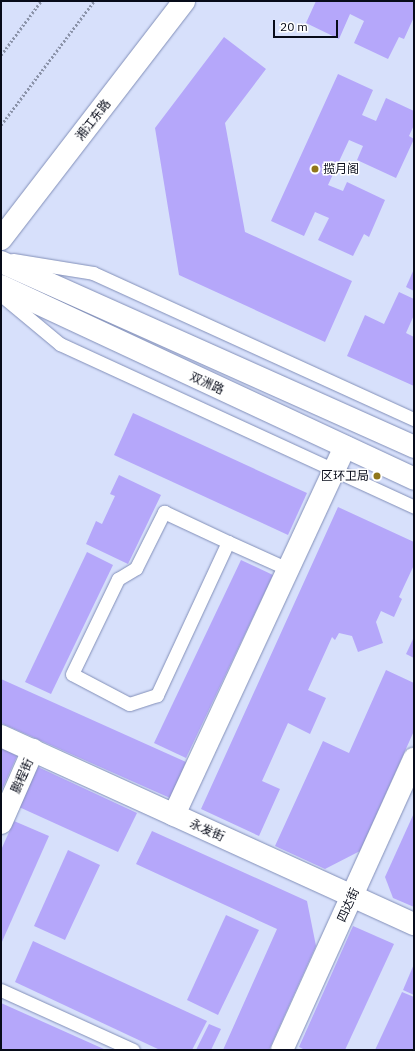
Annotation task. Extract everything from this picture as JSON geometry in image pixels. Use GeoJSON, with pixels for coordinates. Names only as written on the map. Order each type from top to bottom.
{"type":"FeatureCollection","features":[{"type":"Feature","properties":{"kind":"street","name":"湘江东路"},"geometry":{"type":"LineString","coordinates":[[1,239],[184,1]]}},
{"type":"Feature","properties":{"kind":"street"},"geometry":{"type":"LineString","coordinates":[[1,262],[414,447]]}},
{"type":"Feature","properties":{"kind":"street","name":"双洲路"},"geometry":{"type":"LineString","coordinates":[[1,286],[414,479]]}},
{"type":"Feature","properties":{"kind":"street"},"geometry":{"type":"LineString","coordinates":[[174,815],[345,447]]}},
{"type":"Feature","properties":{"kind":"street","name":"永发街"},"geometry":{"type":"LineString","coordinates":[[1,736],[414,924]]}},
{"type":"Feature","properties":{"kind":"street","name":"鹏程街"},"geometry":{"type":"LineString","coordinates":[[1,823],[34,750]]}},
{"type":"Feature","properties":{"kind":"street","name":"四达街"},"geometry":{"type":"LineString","coordinates":[[282,1050],[414,759]]}},
{"type":"Feature","properties":{"kind":"lane"},"geometry":{"type":"LineString","coordinates":[[1,258],[93,273],[414,419]]}},
{"type":"Feature","properties":{"kind":"lane"},"geometry":{"type":"LineString","coordinates":[[1,295],[60,344],[414,507]]}},
{"type":"Feature","properties":{"kind":"lane"},"geometry":{"type":"LineString","coordinates":[[228,542],[157,695],[129,704],[72,674],[118,579],[136,568],[164,512],[288,569]]}},
{"type":"Feature","properties":{"kind":"lane"},"geometry":{"type":"LineString","coordinates":[[1,990],[133,1050]]}},
{"type":"Feature","properties":{"kind":"path"},"geometry":{"type":"LineString","coordinates":[[1,55],[41,1]]}},
{"type":"Feature","properties":{"kind":"path"},"geometry":{"type":"LineString","coordinates":[[1,125],[94,1]]}},
{"type":"Feature","properties":{"kind":"building"},"geometry":{"type":"Polygon","coordinates":[[[316,1],[414,1],[414,17],[404,39],[399,37],[388,59],[354,43],[364,21],[350,14],[339,39],[306,23],[316,1]]]}},
{"type":"Feature","properties":{"kind":"building"},"geometry":{"type":"Polygon","coordinates":[[[224,37],[266,69],[225,123],[245,232],[352,281],[325,342],[179,275],[155,128],[224,37]]]}},
{"type":"Feature","properties":{"kind":"building","name":"揽月阁"},"geometry":{"type":"Polygon","coordinates":[[[338,74],[373,90],[362,115],[376,121],[386,98],[414,111],[414,125],[409,136],[414,139],[396,178],[357,160],[363,146],[349,140],[328,185],[343,191],[347,182],[385,200],[369,237],[364,234],[353,256],[318,240],[329,218],[315,212],[304,236],[271,221],[338,74]]]}},
{"type":"Feature","properties":{"kind":"building"},"geometry":{"type":"Polygon","coordinates":[[[414,269],[414,291],[406,287],[414,269]]]}},
{"type":"Feature","properties":{"kind":"building"},"geometry":{"type":"Polygon","coordinates":[[[399,292],[414,299],[414,315],[406,333],[414,337],[414,386],[347,356],[365,315],[384,324],[399,292]]]}},
{"type":"Feature","properties":{"kind":"building"},"geometry":{"type":"Polygon","coordinates":[[[133,413],[307,493],[288,535],[114,455],[133,413]]]}},
{"type":"Feature","properties":{"kind":"building"},"geometry":{"type":"Polygon","coordinates":[[[119,475],[161,495],[128,564],[86,544],[96,521],[102,524],[115,496],[110,494],[119,475]]]}},
{"type":"Feature","properties":{"kind":"building"},"geometry":{"type":"Polygon","coordinates":[[[338,507],[414,542],[414,565],[399,597],[402,599],[394,617],[381,611],[376,622],[383,643],[358,652],[352,636],[339,633],[335,640],[332,637],[308,690],[326,698],[310,734],[288,723],[262,781],[280,789],[259,836],[201,809],[338,507]]]}},
{"type":"Feature","properties":{"kind":"building"},"geometry":{"type":"Polygon","coordinates":[[[87,552],[113,565],[51,694],[25,682],[87,552]]]}},
{"type":"Feature","properties":{"kind":"building"},"geometry":{"type":"Polygon","coordinates":[[[241,560],[273,575],[186,758],[154,743],[241,560]]]}},
{"type":"Feature","properties":{"kind":"building"},"geometry":{"type":"Polygon","coordinates":[[[414,637],[414,658],[406,654],[414,637]]]}},
{"type":"Feature","properties":{"kind":"building"},"geometry":{"type":"Polygon","coordinates":[[[386,670],[414,683],[414,731],[360,851],[325,869],[275,846],[323,741],[349,753],[386,670]]]}},
{"type":"Feature","properties":{"kind":"building"},"geometry":{"type":"Polygon","coordinates":[[[1,679],[186,762],[170,798],[1,723],[1,679]]]}},
{"type":"Feature","properties":{"kind":"building"},"geometry":{"type":"Polygon","coordinates":[[[1,748],[17,756],[1,792],[1,748]]]}},
{"type":"Feature","properties":{"kind":"building"},"geometry":{"type":"Polygon","coordinates":[[[38,767],[137,813],[118,852],[19,807],[38,767]]]}},
{"type":"Feature","properties":{"kind":"building"},"geometry":{"type":"Polygon","coordinates":[[[414,813],[414,907],[393,898],[385,877],[414,813]]]}},
{"type":"Feature","properties":{"kind":"building"},"geometry":{"type":"Polygon","coordinates":[[[14,821],[49,836],[1,944],[1,850],[14,821]]]}},
{"type":"Feature","properties":{"kind":"building"},"geometry":{"type":"Polygon","coordinates":[[[152,831],[307,901],[316,946],[269,1050],[223,1050],[277,929],[136,864],[152,831]]]}},
{"type":"Feature","properties":{"kind":"building"},"geometry":{"type":"Polygon","coordinates":[[[68,850],[100,865],[65,940],[34,926],[68,850]]]}},
{"type":"Feature","properties":{"kind":"building"},"geometry":{"type":"Polygon","coordinates":[[[226,915],[259,930],[218,1015],[187,1000],[226,915]]]}},
{"type":"Feature","properties":{"kind":"building"},"geometry":{"type":"Polygon","coordinates":[[[353,926],[394,944],[345,1050],[305,1050],[299,1047],[353,926]]]}},
{"type":"Feature","properties":{"kind":"building"},"geometry":{"type":"Polygon","coordinates":[[[33,941],[207,1021],[192,1050],[160,1050],[15,982],[33,941]]]}},
{"type":"Feature","properties":{"kind":"building"},"geometry":{"type":"Polygon","coordinates":[[[414,964],[414,995],[403,990],[414,964]]]}},
{"type":"Feature","properties":{"kind":"building"},"geometry":{"type":"Polygon","coordinates":[[[402,992],[414,997],[414,1050],[375,1050],[402,992]]]}},
{"type":"Feature","properties":{"kind":"building"},"geometry":{"type":"Polygon","coordinates":[[[1,1003],[106,1050],[1,1050],[1,1003]]]}},
{"type":"Feature","properties":{"kind":"building"},"geometry":{"type":"Polygon","coordinates":[[[209,1024],[221,1029],[211,1050],[196,1050],[209,1024]]]}},
{"type":"Feature","properties":{"kind":"place","name":"揽月阁"},"geometry":{"type":"Point","coordinates":[315,169]}},
{"type":"Feature","properties":{"kind":"place","name":"区环卫局"},"geometry":{"type":"Point","coordinates":[377,476]}}]}
